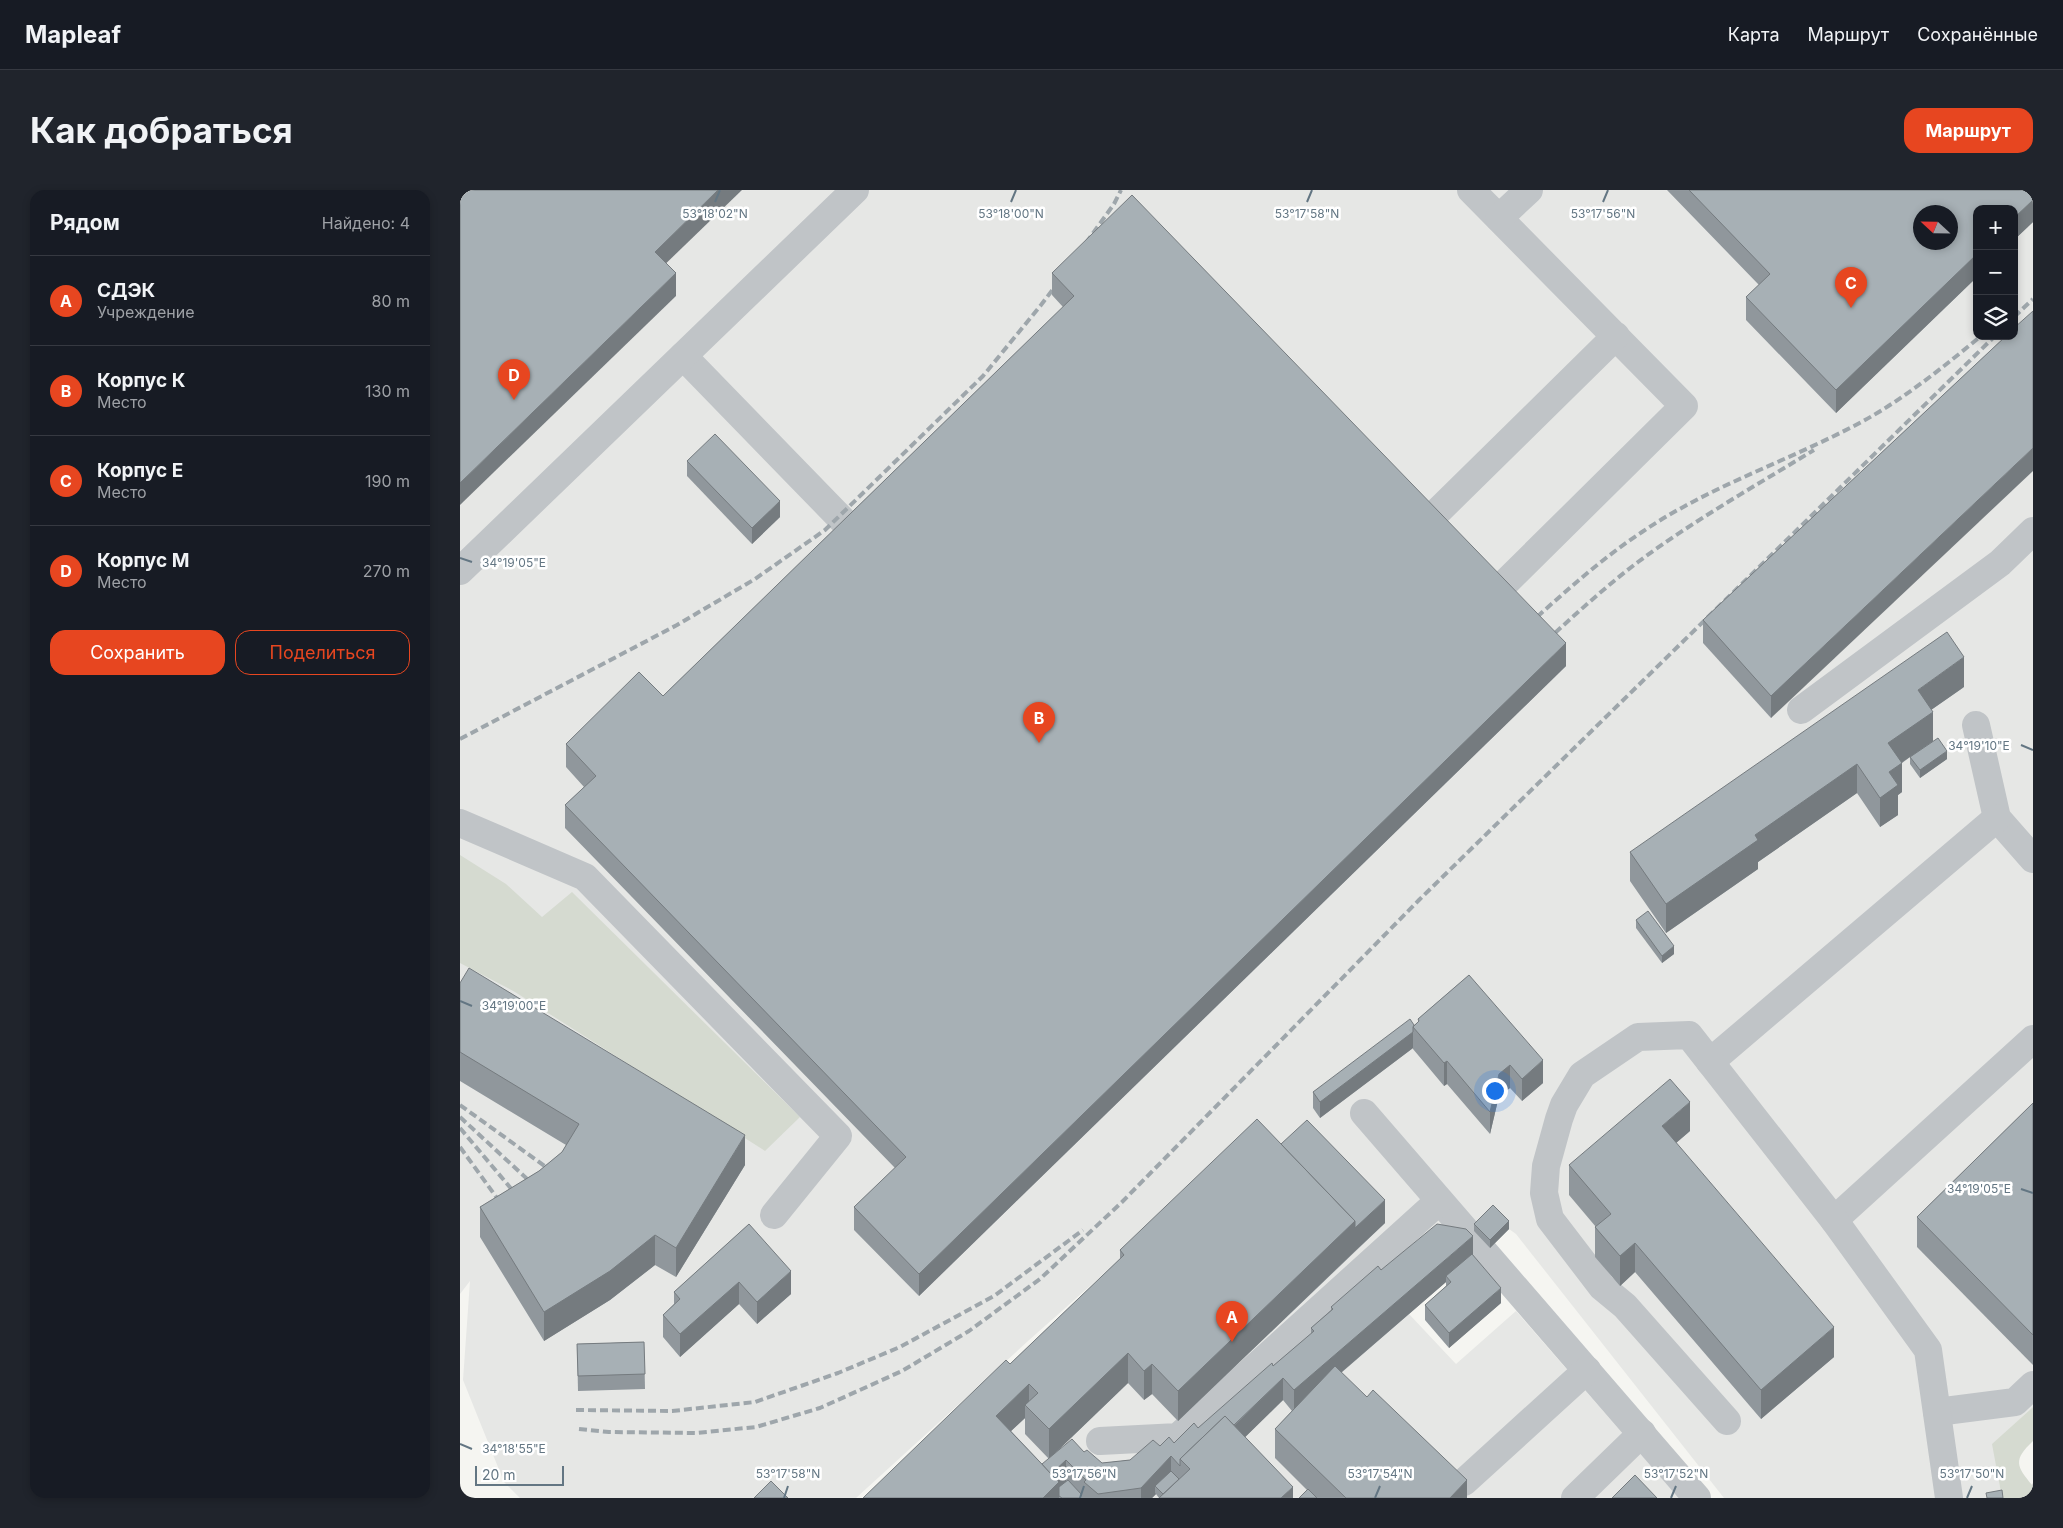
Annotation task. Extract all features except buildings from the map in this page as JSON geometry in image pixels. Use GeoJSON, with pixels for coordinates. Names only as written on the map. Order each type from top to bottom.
{"type":"FeatureCollection","features":[{"type":"Feature","properties":{"kind":"lane"},"geometry":{"type":"LineString","coordinates":[[460,571],[855,190]]}},
{"type":"Feature","properties":{"kind":"lane"},"geometry":{"type":"LineString","coordinates":[[1471,190],[1684,406],[1495,592]]}},
{"type":"Feature","properties":{"kind":"lane"},"geometry":{"type":"LineString","coordinates":[[1499,218],[1529,190]]}},
{"type":"Feature","properties":{"kind":"lane"},"geometry":{"type":"LineString","coordinates":[[1426,522],[1616,336]]}},
{"type":"Feature","properties":{"kind":"lane"},"geometry":{"type":"LineString","coordinates":[[683,356],[854,532]]}},
{"type":"Feature","properties":{"kind":"lane"},"geometry":{"type":"LineString","coordinates":[[1801,710],[2000,563],[2033,531]]}},
{"type":"Feature","properties":{"kind":"lane"},"geometry":{"type":"LineString","coordinates":[[1976,726],[1997,818],[2033,859]]}},
{"type":"Feature","properties":{"kind":"lane"},"geometry":{"type":"LineString","coordinates":[[1710,1062],[1997,818]]}},
{"type":"Feature","properties":{"kind":"lane"},"geometry":{"type":"LineString","coordinates":[[460,823],[585,877],[838,1136],[774,1215]]}},
{"type":"Feature","properties":{"kind":"lane"},"geometry":{"type":"LineString","coordinates":[[1727,1421],[1625,1306],[1602,1286],[1550,1219],[1544,1193],[1546,1166],[1564,1105],[1582,1075],[1638,1037],[1688,1035],[1834,1220],[1928,1350],[1949,1498]]}},
{"type":"Feature","properties":{"kind":"lane"},"geometry":{"type":"LineString","coordinates":[[1834,1220],[2033,1039]]}},
{"type":"Feature","properties":{"kind":"lane"},"geometry":{"type":"LineString","coordinates":[[1364,1113],[1698,1498]]}},
{"type":"Feature","properties":{"kind":"lane"},"geometry":{"type":"LineString","coordinates":[[1100,1441],[1178,1437],[1439,1201]]}},
{"type":"Feature","properties":{"kind":"lane"},"geometry":{"type":"LineString","coordinates":[[1464,1482],[1587,1370]]}},
{"type":"Feature","properties":{"kind":"lane"},"geometry":{"type":"LineString","coordinates":[[1937,1412],[2015,1402],[2033,1385]]}},
{"type":"Feature","properties":{"kind":"lane"},"geometry":{"type":"LineString","coordinates":[[1576,1498],[1642,1433]]}},
{"type":"Feature","properties":{"kind":"shaded area"},"geometry":{"type":"Polygon","coordinates":[[[460,190],[2033,190],[2033,1407],[1993,1444],[2002,1498],[1724,1498],[1516,1234],[1509,1229],[1490,1248],[1480,1249],[1409,1314],[1456,1364],[1516,1311],[1679,1498],[1046,1498],[996,1445],[1249,1145],[1028,1341],[856,1498],[520,1498],[504,1482],[463,1380],[470,1281],[460,1294],[460,190]]]}},
{"type":"Feature","properties":{"kind":"shaded area"},"geometry":{"type":"Polygon","coordinates":[[[460,855],[506,884],[542,917],[572,892],[800,1117],[765,1151],[515,992],[460,963],[460,855]]]}},
{"type":"Feature","properties":{"kind":"shaded area"},"geometry":{"type":"Polygon","coordinates":[[[2033,1407],[2033,1441],[2022,1453],[2019,1463],[2023,1473],[2033,1486],[2033,1498],[2002,1498],[1992,1444],[2033,1407]]]}},
{"type":"Feature","properties":{"kind":"railway"},"geometry":{"type":"LineString","coordinates":[[1086,243],[1114,204],[1121,190]]}},
{"type":"Feature","properties":{"kind":"railway"},"geometry":{"type":"LineString","coordinates":[[460,739],[677,625],[755,579],[825,530],[983,376],[1060,280]]}},
{"type":"Feature","properties":{"kind":"railway"},"geometry":{"type":"LineString","coordinates":[[2018,313],[2033,299]]}},
{"type":"Feature","properties":{"kind":"railway"},"geometry":{"type":"LineString","coordinates":[[1528,625],[1627,542],[1668,515],[1724,486],[1809,448],[1865,420],[1910,391],[1976,340]]}},
{"type":"Feature","properties":{"kind":"railway"},"geometry":{"type":"LineString","coordinates":[[579,1429],[609,1432],[696,1433],[756,1427],[820,1408],[902,1371],[969,1331],[1040,1279],[1122,1202],[1419,900],[1991,340]]}},
{"type":"Feature","properties":{"kind":"railway"},"geometry":{"type":"LineString","coordinates":[[1546,641],[1614,581],[1680,532],[1814,450]]}},
{"type":"Feature","properties":{"kind":"railway"},"geometry":{"type":"LineString","coordinates":[[460,1105],[553,1172]]}},
{"type":"Feature","properties":{"kind":"railway"},"geometry":{"type":"LineString","coordinates":[[460,1117],[537,1188]]}},
{"type":"Feature","properties":{"kind":"railway"},"geometry":{"type":"LineString","coordinates":[[460,1128],[519,1198]]}},
{"type":"Feature","properties":{"kind":"railway"},"geometry":{"type":"LineString","coordinates":[[460,1147],[505,1209]]}},
{"type":"Feature","properties":{"kind":"railway"},"geometry":{"type":"LineString","coordinates":[[576,1410],[672,1411],[755,1402],[838,1373],[900,1347],[994,1296],[1083,1230]]}},
{"type":"Feature","properties":{"kind":"place","name":"Корпус Е"},"geometry":{"type":"Point","coordinates":[1851,308]}},
{"type":"Feature","properties":{"kind":"place","name":"Корпус М"},"geometry":{"type":"Point","coordinates":[514,400]}},
{"type":"Feature","properties":{"kind":"place","name":"Корпус К"},"geometry":{"type":"Point","coordinates":[1039,743]}},
{"type":"Feature","properties":{"kind":"place","name":"СДЭК"},"geometry":{"type":"Point","coordinates":[1232,1342]}}]}
